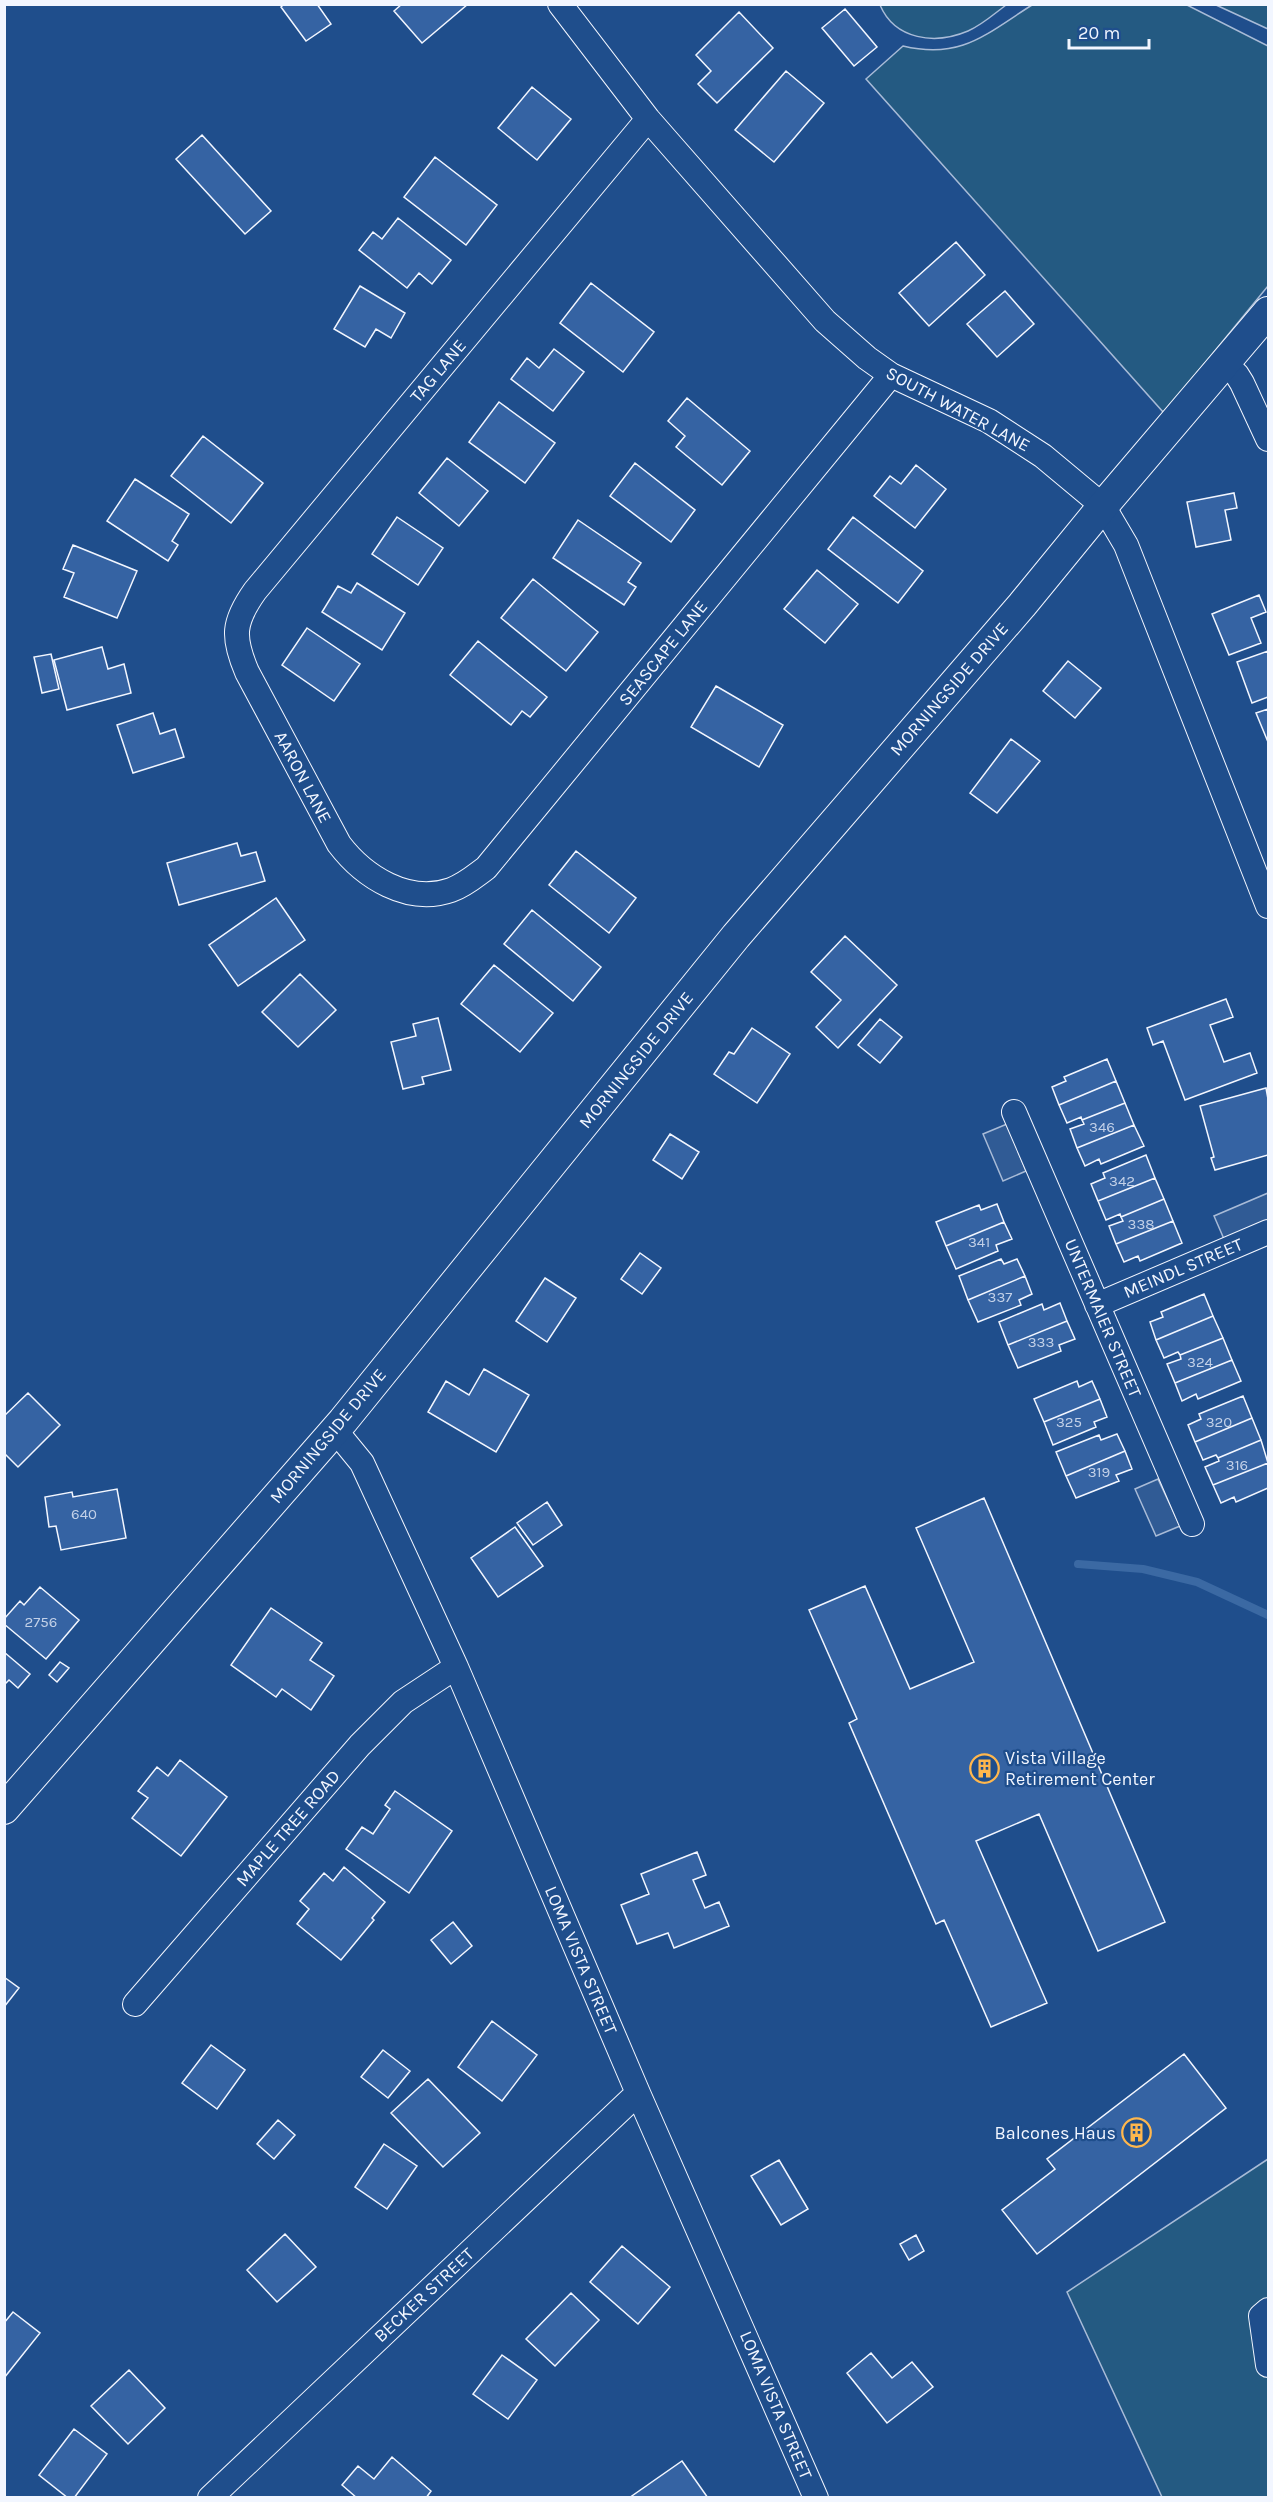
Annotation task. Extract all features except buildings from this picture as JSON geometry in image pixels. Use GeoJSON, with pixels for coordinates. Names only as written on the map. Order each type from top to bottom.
{"type":"FeatureCollection","features":[{"type":"Feature","properties":{"kind":"street","name":"SOUTH WATER LANE"},"geometry":{"type":"LineString","coordinates":[[560,4],[648,119],[825,321],[844,339],[891,375],[1019,439],[1069,476],[1103,506],[1126,544],[1269,906]]}},
{"type":"Feature","properties":{"kind":"street","name":"TAG LANE"},"geometry":{"type":"LineString","coordinates":[[235,628],[242,609],[255,591],[648,119]]}},
{"type":"Feature","properties":{"kind":"street","name":"MORNINGSIDE DRIVE"},"geometry":{"type":"LineString","coordinates":[[4,1809],[335,1430],[736,936],[1022,605],[1103,506],[1269,312]]}},
{"type":"Feature","properties":{"kind":"street"},"geometry":{"type":"LineString","coordinates":[[1225,363],[1238,375],[1269,439]]}},
{"type":"Feature","properties":{"kind":"street","name":"SEASCAPE LANE"},"geometry":{"type":"LineString","coordinates":[[411,892],[425,894],[449,891],[486,868],[891,375]]}},
{"type":"Feature","properties":{"kind":"street","name":"AARON LANE"},"geometry":{"type":"LineString","coordinates":[[235,628],[238,651],[247,672],[339,844],[349,857],[372,876],[395,888],[411,892]]}},
{"type":"Feature","properties":{"kind":"street","name":"UNTERMAIER STREET"},"geometry":{"type":"LineString","coordinates":[[1014,1112],[1192,1524]]}},
{"type":"Feature","properties":{"kind":"street","name":"MEINDL STREET"},"geometry":{"type":"LineString","coordinates":[[1097,1305],[1269,1232]]}},
{"type":"Feature","properties":{"kind":"street","name":"LOMA VISTA STREET"},"geometry":{"type":"LineString","coordinates":[[335,1430],[362,1463],[456,1667],[638,2093],[739,2318],[816,2498]]}},
{"type":"Feature","properties":{"kind":"street","name":"MAPLE TREE ROAD"},"geometry":{"type":"LineString","coordinates":[[135,2004],[360,1745],[403,1702],[456,1667]]}},
{"type":"Feature","properties":{"kind":"street","name":"BECKER STREET"},"geometry":{"type":"LineString","coordinates":[[210,2498],[638,2093]]}},
{"type":"Feature","properties":{"kind":"street"},"geometry":{"type":"LineString","coordinates":[[1269,2310],[1261,2316],[1269,2365]]}},
{"type":"Feature","properties":{"kind":"shaded area"},"geometry":{"type":"Polygon","coordinates":[[[880,5],[1006,5],[983,23],[968,31],[942,38],[930,38],[917,36],[895,26],[880,5]]]}},
{"type":"Feature","properties":{"kind":"shaded area"},"geometry":{"type":"Polygon","coordinates":[[[1032,5],[1187,5],[1268,46],[1268,286],[1164,413],[866,79],[903,46],[941,50],[957,47],[972,42],[1032,5]]]}},
{"type":"Feature","properties":{"kind":"shaded area"},"geometry":{"type":"Polygon","coordinates":[[[1216,5],[1268,5],[1268,29],[1216,5]]]}},
{"type":"Feature","properties":{"kind":"shaded area"},"geometry":{"type":"Polygon","coordinates":[[[1007,1124],[1026,1171],[1003,1181],[983,1134],[1007,1124]]]}},
{"type":"Feature","properties":{"kind":"shaded area"},"geometry":{"type":"Polygon","coordinates":[[[1268,1193],[1268,1221],[1224,1239],[1214,1216],[1268,1193]]]}},
{"type":"Feature","properties":{"kind":"shaded area"},"geometry":{"type":"Polygon","coordinates":[[[1158,1479],[1180,1526],[1156,1536],[1135,1489],[1158,1479]]]}},
{"type":"Feature","properties":{"kind":"shaded area"},"geometry":{"type":"Polygon","coordinates":[[[1268,2159],[1268,2497],[1162,2497],[1067,2292],[1268,2159]]]}},
{"type":"Feature","properties":{"kind":"waterway"},"geometry":{"type":"LineString","coordinates":[[1078,1564],[1143,1569],[1197,1582],[1268,1615]]}},
{"type":"Feature","properties":{"kind":"place","name":"Vista Village Retirement Center"},"geometry":{"type":"Point","coordinates":[984,1768]}},
{"type":"Feature","properties":{"kind":"place","name":"Balcones Haus"},"geometry":{"type":"Point","coordinates":[1137,2133]}}]}
